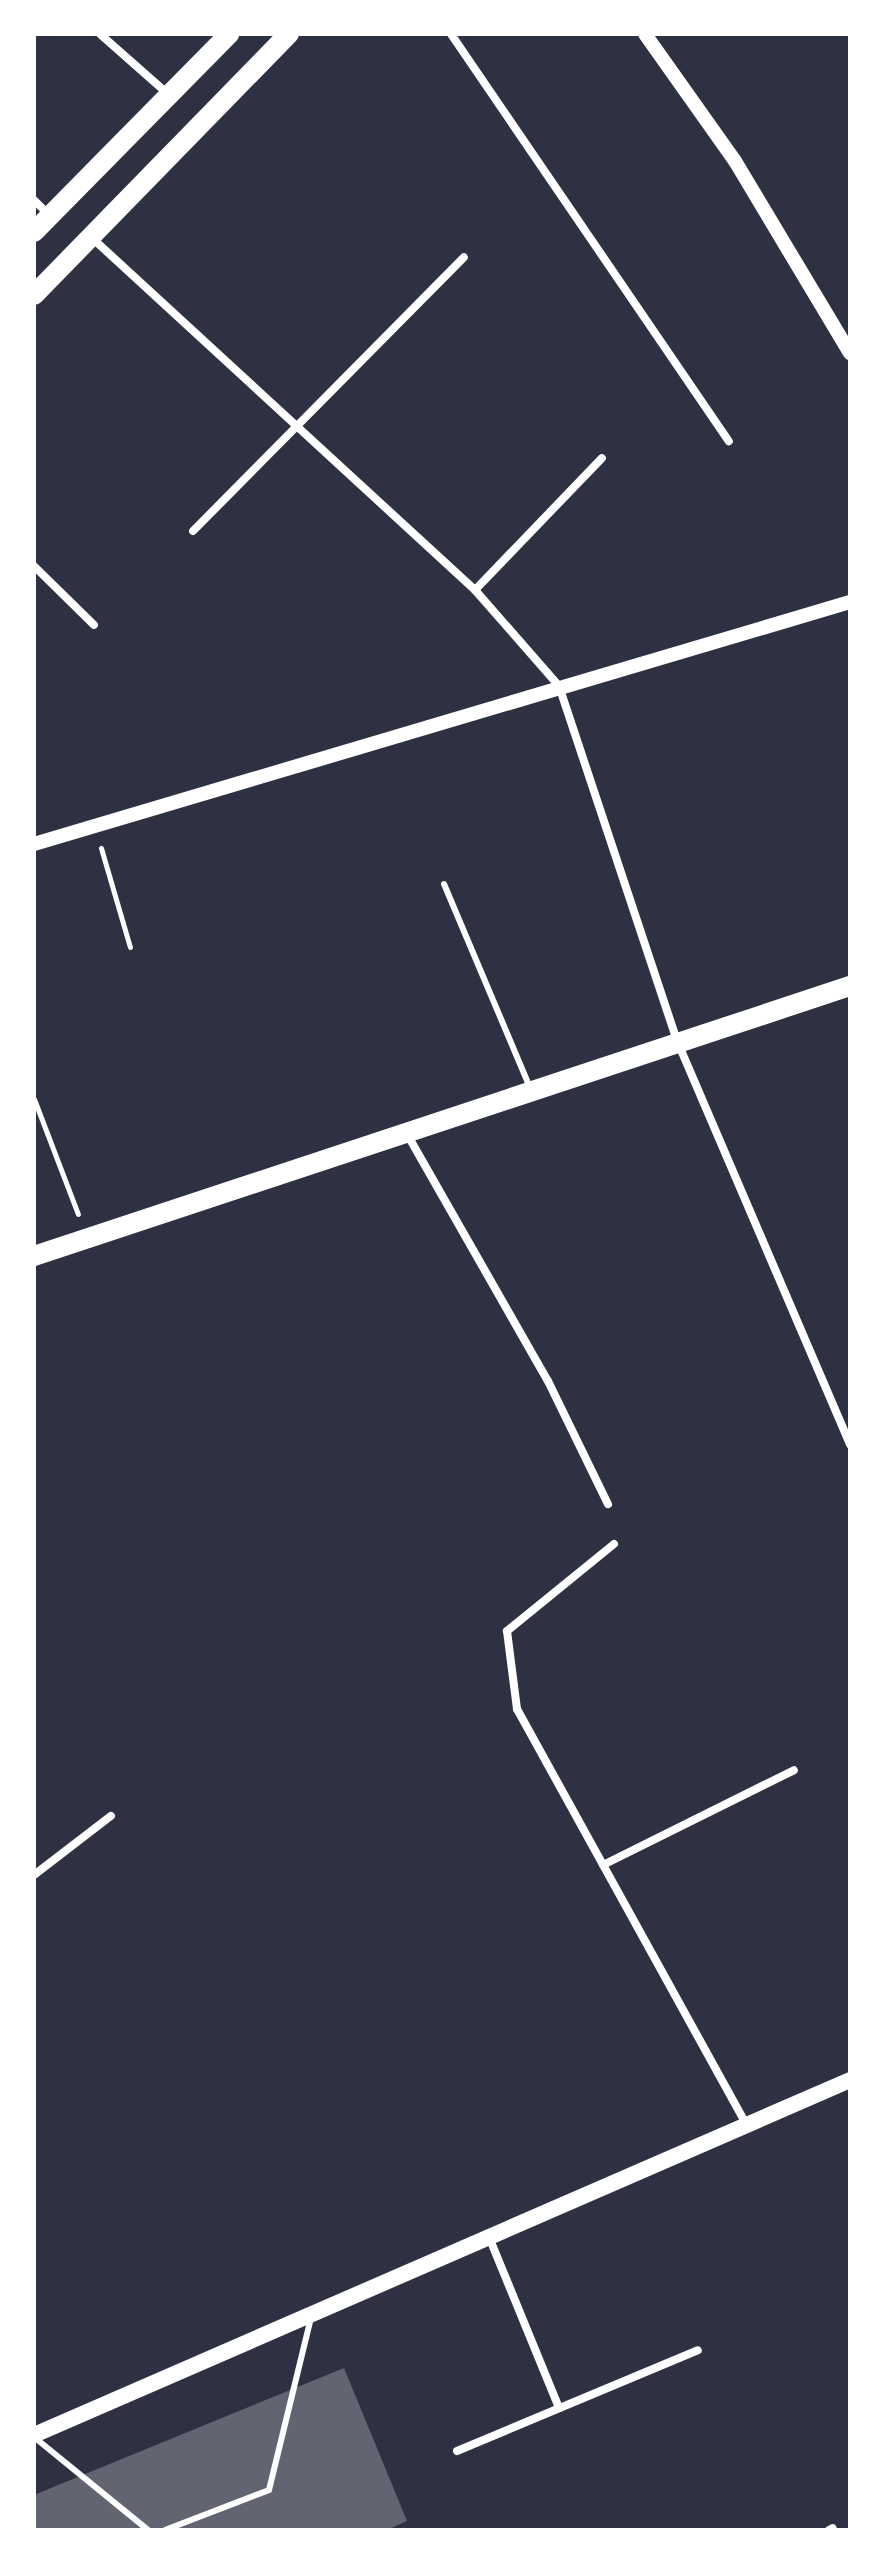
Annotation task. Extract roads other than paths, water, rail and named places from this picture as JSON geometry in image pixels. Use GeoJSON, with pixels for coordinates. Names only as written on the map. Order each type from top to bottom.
{"type":"FeatureCollection","features":[{"type":"Feature","properties":{"kind":"main road"},"geometry":{"type":"LineString","coordinates":[[34,232],[229,34]]}},
{"type":"Feature","properties":{"kind":"main road"},"geometry":{"type":"LineString","coordinates":[[34,295],[289,34]]}},
{"type":"Feature","properties":{"kind":"main road"},"geometry":{"type":"LineString","coordinates":[[34,1256],[850,986]]}},
{"type":"Feature","properties":{"kind":"main road"},"geometry":{"type":"LineString","coordinates":[[34,2436],[850,2080]]}},
{"type":"Feature","properties":{"kind":"street"},"geometry":{"type":"LineString","coordinates":[[100,34],[169,95]]}},
{"type":"Feature","properties":{"kind":"street"},"geometry":{"type":"LineString","coordinates":[[451,34],[729,441]]}},
{"type":"Feature","properties":{"kind":"street"},"geometry":{"type":"LineString","coordinates":[[645,34],[735,161],[850,353]]}},
{"type":"Feature","properties":{"kind":"street"},"geometry":{"type":"LineString","coordinates":[[34,200],[50,216]]}},
{"type":"Feature","properties":{"kind":"street"},"geometry":{"type":"LineString","coordinates":[[91,237],[475,590],[559,686],[678,1043],[850,1445]]}},
{"type":"Feature","properties":{"kind":"street"},"geometry":{"type":"LineString","coordinates":[[193,531],[464,257]]}},
{"type":"Feature","properties":{"kind":"street"},"geometry":{"type":"LineString","coordinates":[[475,590],[602,458]]}},
{"type":"Feature","properties":{"kind":"street"},"geometry":{"type":"LineString","coordinates":[[34,566],[94,625]]}},
{"type":"Feature","properties":{"kind":"street"},"geometry":{"type":"LineString","coordinates":[[34,844],[850,602]]}},
{"type":"Feature","properties":{"kind":"street"},"geometry":{"type":"LineString","coordinates":[[406,1133],[548,1381],[608,1504]]}},
{"type":"Feature","properties":{"kind":"street"},"geometry":{"type":"LineString","coordinates":[[614,1544],[507,1631],[517,1709],[747,2125]]}},
{"type":"Feature","properties":{"kind":"street"},"geometry":{"type":"LineString","coordinates":[[603,1865],[794,1770]]}},
{"type":"Feature","properties":{"kind":"street"},"geometry":{"type":"LineString","coordinates":[[34,1875],[111,1816]]}},
{"type":"Feature","properties":{"kind":"street"},"geometry":{"type":"LineString","coordinates":[[489,2237],[559,2408]]}},
{"type":"Feature","properties":{"kind":"street"},"geometry":{"type":"LineString","coordinates":[[457,2451],[698,2350]]}},
{"type":"Feature","properties":{"kind":"lane"},"geometry":{"type":"LineString","coordinates":[[444,884],[532,1092]]}},
{"type":"Feature","properties":{"kind":"lane"},"geometry":{"type":"LineString","coordinates":[[165,2530],[269,2490],[312,2314]]}},
{"type":"Feature","properties":{"kind":"lane"},"geometry":{"type":"LineString","coordinates":[[34,2436],[148,2530]]}}]}
